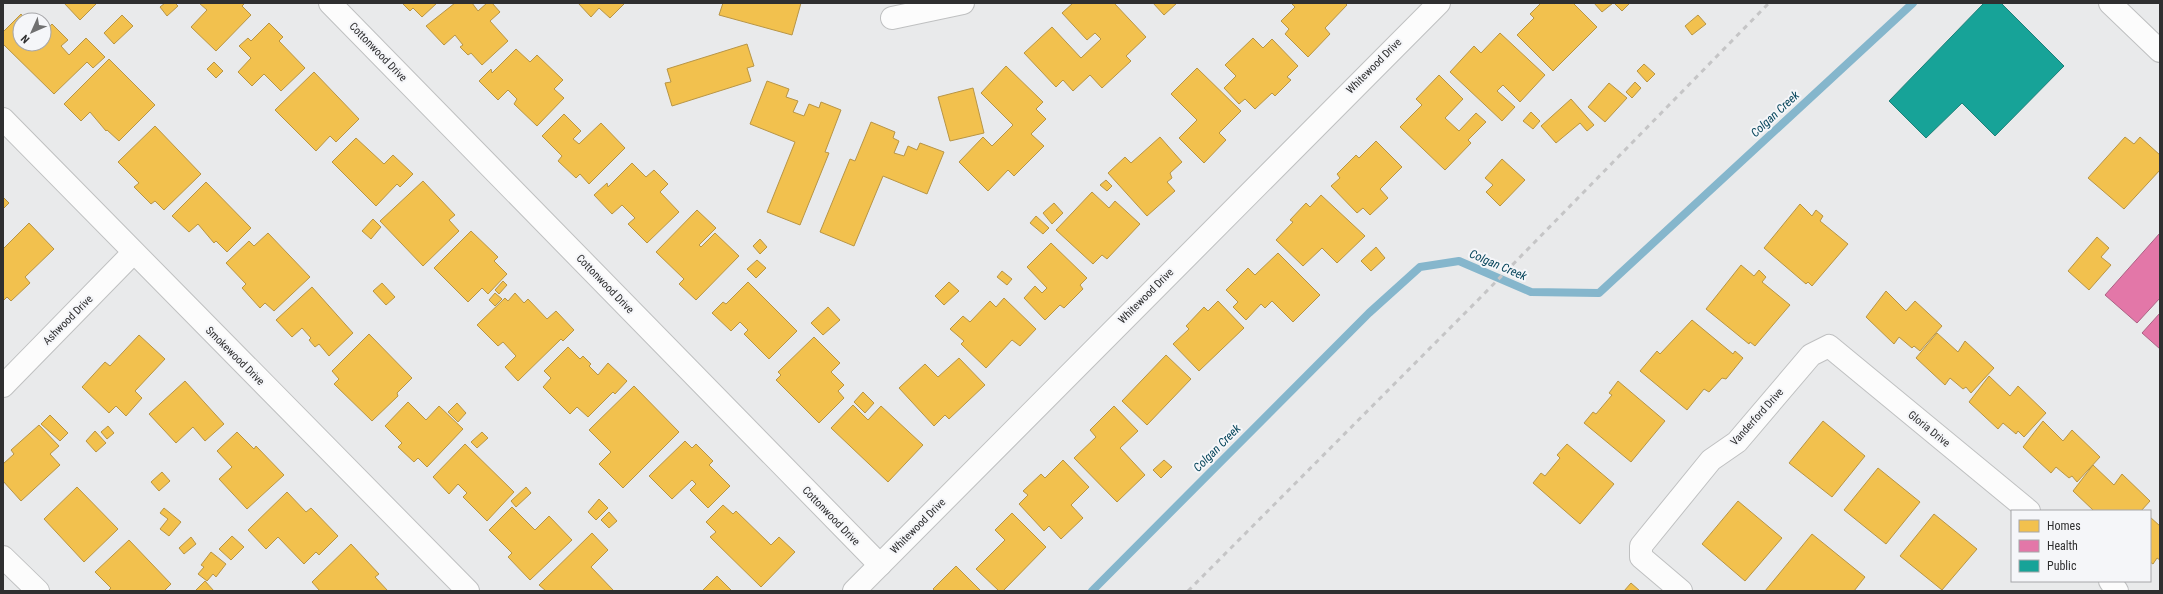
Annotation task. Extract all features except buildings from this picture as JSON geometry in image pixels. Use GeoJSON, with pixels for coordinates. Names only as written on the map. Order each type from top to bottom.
{"type":"FeatureCollection","features":[{"type":"Feature","properties":{"kind":"street","name":"Cottonwood Drive"},"geometry":{"type":"LineString","coordinates":[[330,3],[880,565]]}},
{"type":"Feature","properties":{"kind":"street"},"geometry":{"type":"LineString","coordinates":[[892,18],[962,3]]}},
{"type":"Feature","properties":{"kind":"street","name":"Whitewood Drive"},"geometry":{"type":"LineString","coordinates":[[854,591],[1439,3]]}},
{"type":"Feature","properties":{"kind":"street"},"geometry":{"type":"LineString","coordinates":[[2110,3],[2160,51]]}},
{"type":"Feature","properties":{"kind":"street","name":"Smokewood Drive"},"geometry":{"type":"LineString","coordinates":[[3,119],[133,254],[468,591]]}},
{"type":"Feature","properties":{"kind":"street","name":"Ashwood Drive"},"geometry":{"type":"LineString","coordinates":[[3,386],[133,254]]}},
{"type":"Feature","properties":{"kind":"street","name":"Gloria Drive"},"geometry":{"type":"LineString","coordinates":[[1829,346],[2028,510]]}},
{"type":"Feature","properties":{"kind":"street","name":"Vanderford Drive"},"geometry":{"type":"LineString","coordinates":[[1681,591],[1640,556],[1641,546],[1711,460],[1737,442],[1811,355],[1829,346]]}},
{"type":"Feature","properties":{"kind":"street"},"geometry":{"type":"LineString","coordinates":[[3,557],[38,591]]}},
{"type":"Feature","properties":{"kind":"street"},"geometry":{"type":"LineString","coordinates":[[2111,582],[2118,591]]}},
{"type":"Feature","properties":{"kind":"waterway","name":"Colgan Creek"},"geometry":{"type":"LineString","coordinates":[[1092,591],[1369,313],[1420,267],[1459,261],[1531,292],[1599,293],[1913,3]]}},
{"type":"Feature","properties":{"kind":"railway"},"geometry":{"type":"LineString","coordinates":[[1188,591],[1478,300],[1769,3]]}}]}
